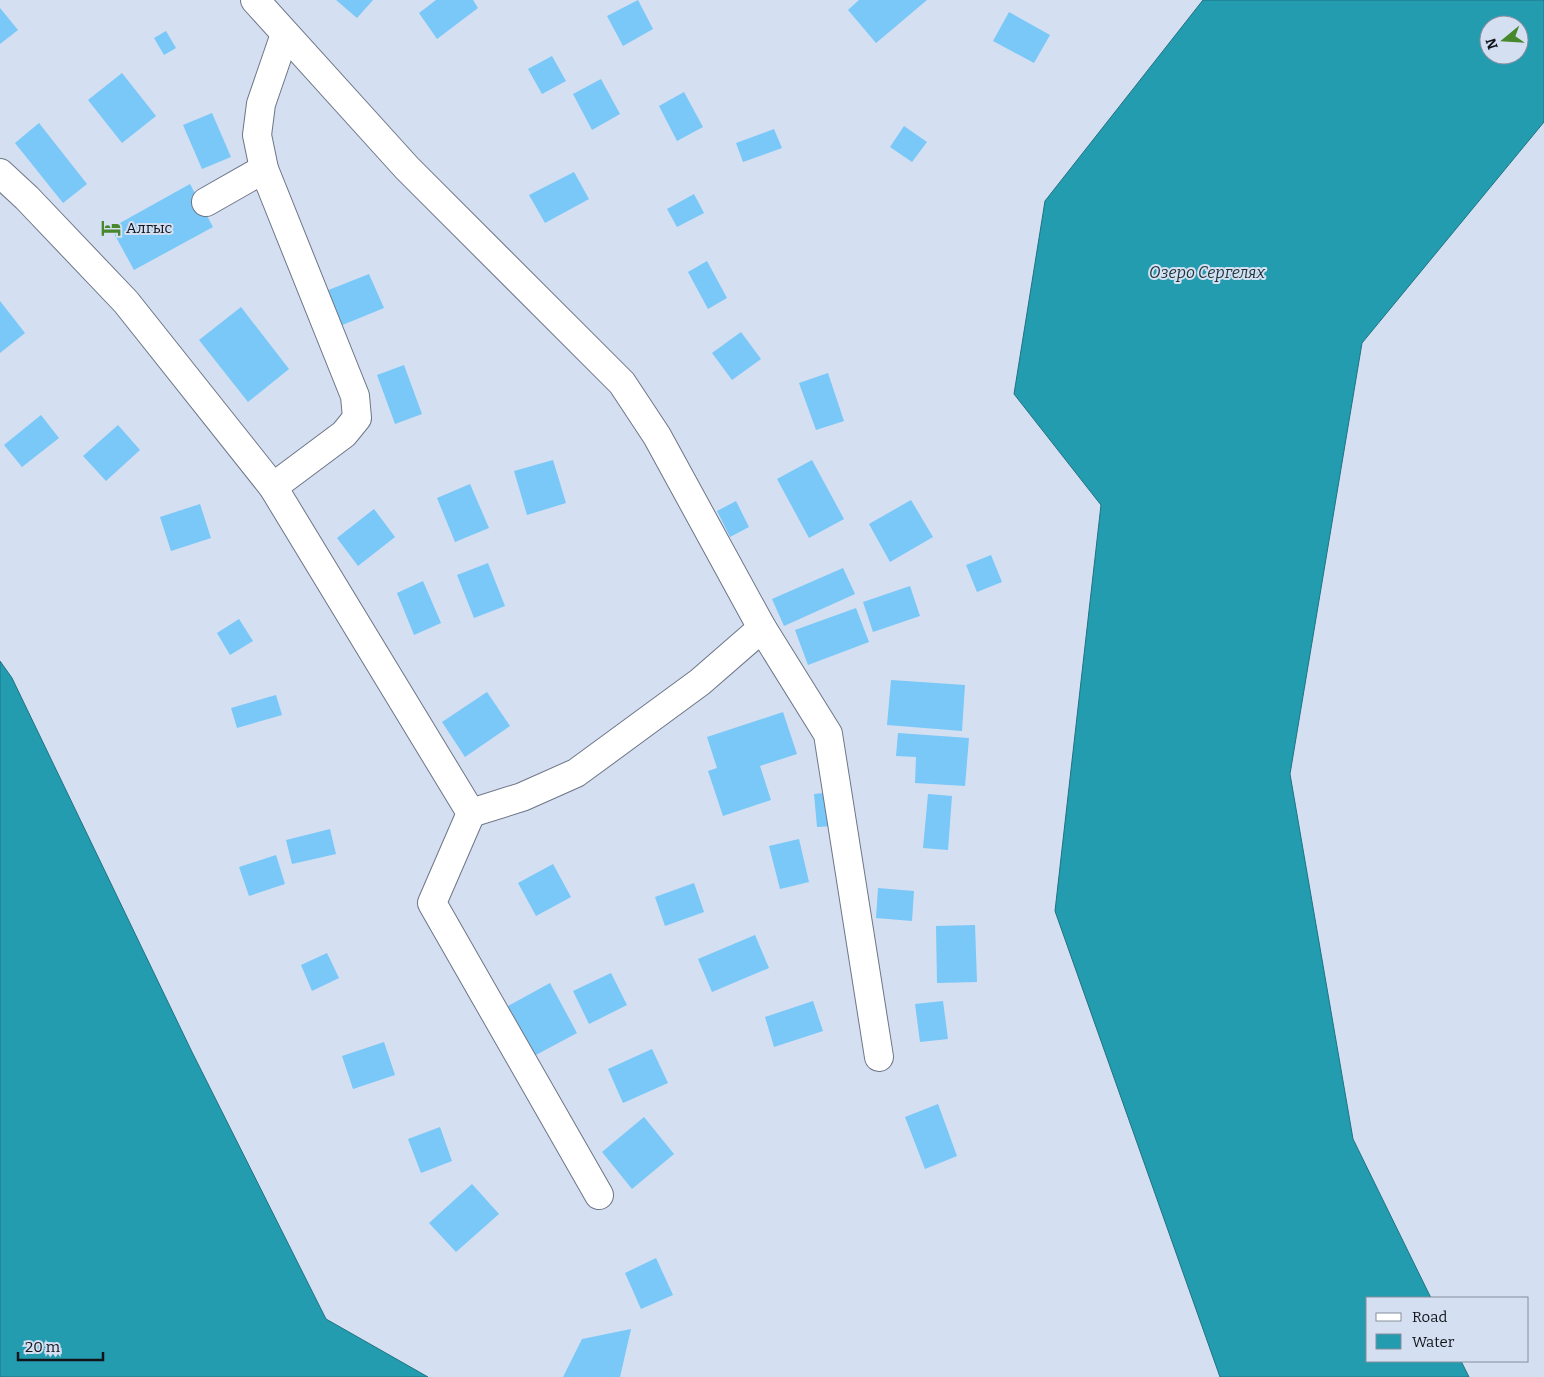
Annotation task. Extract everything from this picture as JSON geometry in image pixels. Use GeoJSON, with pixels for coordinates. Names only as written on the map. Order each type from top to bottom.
{"type":"FeatureCollection","features":[{"type":"Feature","properties":{"kind":"street"},"geometry":{"type":"LineString","coordinates":[[255,0],[407,168],[622,383],[657,436],[762,628],[828,734],[879,1057]]}},
{"type":"Feature","properties":{"kind":"street"},"geometry":{"type":"LineString","coordinates":[[273,487],[344,434],[357,418],[355,396],[264,169],[257,135],[261,104],[286,34]]}},
{"type":"Feature","properties":{"kind":"street"},"geometry":{"type":"LineString","coordinates":[[206,202],[264,169]]}},
{"type":"Feature","properties":{"kind":"street"},"geometry":{"type":"LineString","coordinates":[[0,173],[28,198],[126,302],[273,487],[471,813]]}},
{"type":"Feature","properties":{"kind":"street"},"geometry":{"type":"LineString","coordinates":[[471,813],[522,798],[576,773],[700,682],[762,628]]}},
{"type":"Feature","properties":{"kind":"street"},"geometry":{"type":"LineString","coordinates":[[471,813],[432,903],[599,1195]]}},
{"type":"Feature","properties":{"kind":"water","name":"Озеро Сергелях"},"geometry":{"type":"Polygon","coordinates":[[[1203,0],[1544,0],[1544,122],[1362,343],[1290,774],[1353,1139],[1431,1297],[1366,1297],[1366,1362],[1462,1362],[1469,1377],[1220,1377],[1055,911],[1101,505],[1014,394],[1045,201],[1203,0]]]}},
{"type":"Feature","properties":{"kind":"water"},"geometry":{"type":"Polygon","coordinates":[[[0,661],[12,678],[192,1052],[326,1319],[428,1377],[0,1377],[0,661]]]}},
{"type":"Feature","properties":{"kind":"building"},"geometry":{"type":"Polygon","coordinates":[[[336,0],[373,0],[357,18],[336,0]]]}},
{"type":"Feature","properties":{"kind":"building"},"geometry":{"type":"Polygon","coordinates":[[[436,0],[473,0],[478,8],[437,39],[419,13],[436,0]]]}},
{"type":"Feature","properties":{"kind":"building"},"geometry":{"type":"Polygon","coordinates":[[[638,0],[653,29],[623,46],[607,16],[638,0]]]}},
{"type":"Feature","properties":{"kind":"building"},"geometry":{"type":"Polygon","coordinates":[[[859,0],[927,0],[876,43],[848,10],[859,0]]]}},
{"type":"Feature","properties":{"kind":"building"},"geometry":{"type":"Polygon","coordinates":[[[0,8],[18,30],[0,44],[0,8]]]}},
{"type":"Feature","properties":{"kind":"building"},"geometry":{"type":"Polygon","coordinates":[[[1009,12],[1050,35],[1034,63],[993,41],[1009,12]]]}},
{"type":"Feature","properties":{"kind":"building"},"geometry":{"type":"Polygon","coordinates":[[[166,31],[176,48],[164,55],[154,38],[166,31]]]}},
{"type":"Feature","properties":{"kind":"building"},"geometry":{"type":"Polygon","coordinates":[[[552,56],[566,81],[542,94],[528,69],[552,56]]]}},
{"type":"Feature","properties":{"kind":"building"},"geometry":{"type":"Polygon","coordinates":[[[122,73],[156,116],[122,143],[88,100],[122,73]]]}},
{"type":"Feature","properties":{"kind":"building"},"geometry":{"type":"Polygon","coordinates":[[[601,79],[620,114],[592,130],[573,94],[601,79]]]}},
{"type":"Feature","properties":{"kind":"building"},"geometry":{"type":"Polygon","coordinates":[[[684,92],[703,127],[677,141],[659,106],[684,92]]]}},
{"type":"Feature","properties":{"kind":"building"},"geometry":{"type":"Polygon","coordinates":[[[212,113],[231,157],[202,169],[183,125],[212,113]]]}},
{"type":"Feature","properties":{"kind":"building"},"geometry":{"type":"Polygon","coordinates":[[[39,123],[87,184],[63,203],[15,143],[39,123]]]}},
{"type":"Feature","properties":{"kind":"building"},"geometry":{"type":"Polygon","coordinates":[[[904,126],[927,142],[912,162],[890,147],[904,126]]]}},
{"type":"Feature","properties":{"kind":"building"},"geometry":{"type":"Polygon","coordinates":[[[774,129],[782,148],[743,162],[736,143],[774,129]]]}},
{"type":"Feature","properties":{"kind":"building"},"geometry":{"type":"Polygon","coordinates":[[[574,172],[589,199],[545,223],[529,195],[574,172]]]}},
{"type":"Feature","properties":{"kind":"building"},"geometry":{"type":"Polygon","coordinates":[[[190,184],[213,227],[134,270],[111,228],[190,184]]]}},
{"type":"Feature","properties":{"kind":"building"},"geometry":{"type":"Polygon","coordinates":[[[694,194],[704,213],[677,227],[667,209],[694,194]]]}},
{"type":"Feature","properties":{"kind":"building"},"geometry":{"type":"Polygon","coordinates":[[[707,261],[727,298],[708,309],[688,272],[707,261]]]}},
{"type":"Feature","properties":{"kind":"building"},"geometry":{"type":"Polygon","coordinates":[[[369,274],[384,308],[340,326],[326,291],[369,274]]]}},
{"type":"Feature","properties":{"kind":"building"},"geometry":{"type":"Polygon","coordinates":[[[0,301],[25,333],[0,353],[0,301]]]}},
{"type":"Feature","properties":{"kind":"building"},"geometry":{"type":"Polygon","coordinates":[[[241,307],[289,369],[248,402],[199,340],[241,307]]]}},
{"type":"Feature","properties":{"kind":"building"},"geometry":{"type":"Polygon","coordinates":[[[741,332],[761,359],[732,380],[712,353],[741,332]]]}},
{"type":"Feature","properties":{"kind":"building"},"geometry":{"type":"Polygon","coordinates":[[[404,365],[422,414],[395,424],[377,375],[404,365]]]}},
{"type":"Feature","properties":{"kind":"building"},"geometry":{"type":"Polygon","coordinates":[[[828,373],[844,421],[816,430],[799,383],[828,373]]]}},
{"type":"Feature","properties":{"kind":"building"},"geometry":{"type":"Polygon","coordinates":[[[41,415],[59,438],[22,467],[4,445],[41,415]]]}},
{"type":"Feature","properties":{"kind":"building"},"geometry":{"type":"Polygon","coordinates":[[[118,425],[140,450],[106,481],[83,456],[118,425]]]}},
{"type":"Feature","properties":{"kind":"building"},"geometry":{"type":"Polygon","coordinates":[[[553,460],[566,503],[527,515],[514,471],[553,460]]]}},
{"type":"Feature","properties":{"kind":"building"},"geometry":{"type":"Polygon","coordinates":[[[812,460],[844,519],[809,538],[777,479],[812,460]]]}},
{"type":"Feature","properties":{"kind":"building"},"geometry":{"type":"Polygon","coordinates":[[[470,484],[489,528],[455,542],[437,498],[470,484]]]}},
{"type":"Feature","properties":{"kind":"building"},"geometry":{"type":"Polygon","coordinates":[[[911,500],[933,537],[890,562],[869,524],[911,500]]]}},
{"type":"Feature","properties":{"kind":"building"},"geometry":{"type":"Polygon","coordinates":[[[736,501],[749,527],[730,537],[717,511],[736,501]]]}},
{"type":"Feature","properties":{"kind":"building"},"geometry":{"type":"Polygon","coordinates":[[[200,504],[211,538],[171,551],[160,517],[200,504]]]}},
{"type":"Feature","properties":{"kind":"building"},"geometry":{"type":"Polygon","coordinates":[[[374,509],[395,537],[358,566],[337,538],[374,509]]]}},
{"type":"Feature","properties":{"kind":"building"},"geometry":{"type":"Polygon","coordinates":[[[991,555],[1002,582],[977,592],[966,565],[991,555]]]}},
{"type":"Feature","properties":{"kind":"building"},"geometry":{"type":"Polygon","coordinates":[[[488,563],[505,606],[474,618],[457,575],[488,563]]]}},
{"type":"Feature","properties":{"kind":"building"},"geometry":{"type":"Polygon","coordinates":[[[843,568],[855,594],[784,626],[772,599],[843,568]]]}},
{"type":"Feature","properties":{"kind":"building"},"geometry":{"type":"Polygon","coordinates":[[[423,581],[441,623],[414,635],[397,593],[423,581]]]}},
{"type":"Feature","properties":{"kind":"building"},"geometry":{"type":"Polygon","coordinates":[[[910,586],[920,616],[873,632],[863,602],[910,586]]]}},
{"type":"Feature","properties":{"kind":"building"},"geometry":{"type":"Polygon","coordinates":[[[856,608],[869,642],[808,665],[795,630],[856,608]]]}},
{"type":"Feature","properties":{"kind":"building"},"geometry":{"type":"Polygon","coordinates":[[[239,619],[253,641],[230,655],[217,633],[239,619]]]}},
{"type":"Feature","properties":{"kind":"building"},"geometry":{"type":"Polygon","coordinates":[[[891,680],[965,685],[962,731],[887,725],[891,680]]]}},
{"type":"Feature","properties":{"kind":"building"},"geometry":{"type":"Polygon","coordinates":[[[487,692],[510,726],[465,757],[442,722],[487,692]]]}},
{"type":"Feature","properties":{"kind":"building"},"geometry":{"type":"Polygon","coordinates":[[[276,695],[282,715],[237,728],[231,708],[276,695]]]}},
{"type":"Feature","properties":{"kind":"building"},"geometry":{"type":"Polygon","coordinates":[[[783,712],[797,754],[760,766],[771,800],[723,816],[708,771],[717,768],[707,737],[783,712]]]}},
{"type":"Feature","properties":{"kind":"building"},"geometry":{"type":"Polygon","coordinates":[[[898,733],[969,738],[965,786],[915,783],[916,757],[896,756],[898,733]]]}},
{"type":"Feature","properties":{"kind":"building"},"geometry":{"type":"Polygon","coordinates":[[[833,792],[835,826],[817,827],[814,794],[833,792]]]}},
{"type":"Feature","properties":{"kind":"building"},"geometry":{"type":"Polygon","coordinates":[[[928,794],[952,796],[948,850],[923,848],[928,794]]]}},
{"type":"Feature","properties":{"kind":"building"},"geometry":{"type":"Polygon","coordinates":[[[330,829],[336,854],[292,864],[286,840],[330,829]]]}},
{"type":"Feature","properties":{"kind":"building"},"geometry":{"type":"Polygon","coordinates":[[[799,839],[809,882],[780,889],[769,846],[799,839]]]}},
{"type":"Feature","properties":{"kind":"building"},"geometry":{"type":"Polygon","coordinates":[[[276,855],[285,884],[249,896],[239,867],[276,855]]]}},
{"type":"Feature","properties":{"kind":"building"},"geometry":{"type":"Polygon","coordinates":[[[553,864],[571,897],[536,916],[518,883],[553,864]]]}},
{"type":"Feature","properties":{"kind":"building"},"geometry":{"type":"Polygon","coordinates":[[[694,883],[704,912],[665,926],[655,897],[694,883]]]}},
{"type":"Feature","properties":{"kind":"building"},"geometry":{"type":"Polygon","coordinates":[[[878,888],[914,891],[912,921],[876,918],[878,888]]]}},
{"type":"Feature","properties":{"kind":"building"},"geometry":{"type":"Polygon","coordinates":[[[975,925],[977,982],[937,983],[936,926],[975,925]]]}},
{"type":"Feature","properties":{"kind":"building"},"geometry":{"type":"Polygon","coordinates":[[[755,935],[769,968],[712,992],[698,959],[755,935]]]}},
{"type":"Feature","properties":{"kind":"building"},"geometry":{"type":"Polygon","coordinates":[[[327,953],[339,978],[312,991],[301,965],[327,953]]]}},
{"type":"Feature","properties":{"kind":"building"},"geometry":{"type":"Polygon","coordinates":[[[611,973],[627,1005],[589,1024],[573,991],[611,973]]]}},
{"type":"Feature","properties":{"kind":"building"},"geometry":{"type":"Polygon","coordinates":[[[550,983],[577,1033],[534,1056],[508,1006],[550,983]]]}},
{"type":"Feature","properties":{"kind":"building"},"geometry":{"type":"Polygon","coordinates":[[[813,1001],[823,1031],[774,1047],[765,1017],[813,1001]]]}},
{"type":"Feature","properties":{"kind":"building"},"geometry":{"type":"Polygon","coordinates":[[[943,1001],[948,1039],[920,1042],[915,1004],[943,1001]]]}},
{"type":"Feature","properties":{"kind":"building"},"geometry":{"type":"Polygon","coordinates":[[[384,1042],[395,1075],[353,1089],[342,1056],[384,1042]]]}},
{"type":"Feature","properties":{"kind":"building"},"geometry":{"type":"Polygon","coordinates":[[[652,1049],[668,1083],[623,1103],[608,1069],[652,1049]]]}},
{"type":"Feature","properties":{"kind":"building"},"geometry":{"type":"Polygon","coordinates":[[[938,1104],[957,1156],[925,1169],[905,1117],[938,1104]]]}},
{"type":"Feature","properties":{"kind":"building"},"geometry":{"type":"Polygon","coordinates":[[[644,1117],[674,1154],[632,1189],[602,1152],[644,1117]]]}},
{"type":"Feature","properties":{"kind":"building"},"geometry":{"type":"Polygon","coordinates":[[[440,1127],[452,1161],[421,1173],[408,1139],[440,1127]]]}},
{"type":"Feature","properties":{"kind":"building"},"geometry":{"type":"Polygon","coordinates":[[[472,1184],[499,1214],[456,1252],[429,1223],[472,1184]]]}},
{"type":"Feature","properties":{"kind":"building"},"geometry":{"type":"Polygon","coordinates":[[[656,1258],[673,1295],[641,1309],[625,1273],[656,1258]]]}},
{"type":"Feature","properties":{"kind":"building"},"geometry":{"type":"Polygon","coordinates":[[[631,1329],[620,1377],[563,1377],[582,1339],[631,1329]]]}},
{"type":"Feature","properties":{"kind":"place","name":"Алгыс"},"geometry":{"type":"Point","coordinates":[111,228]}}]}
